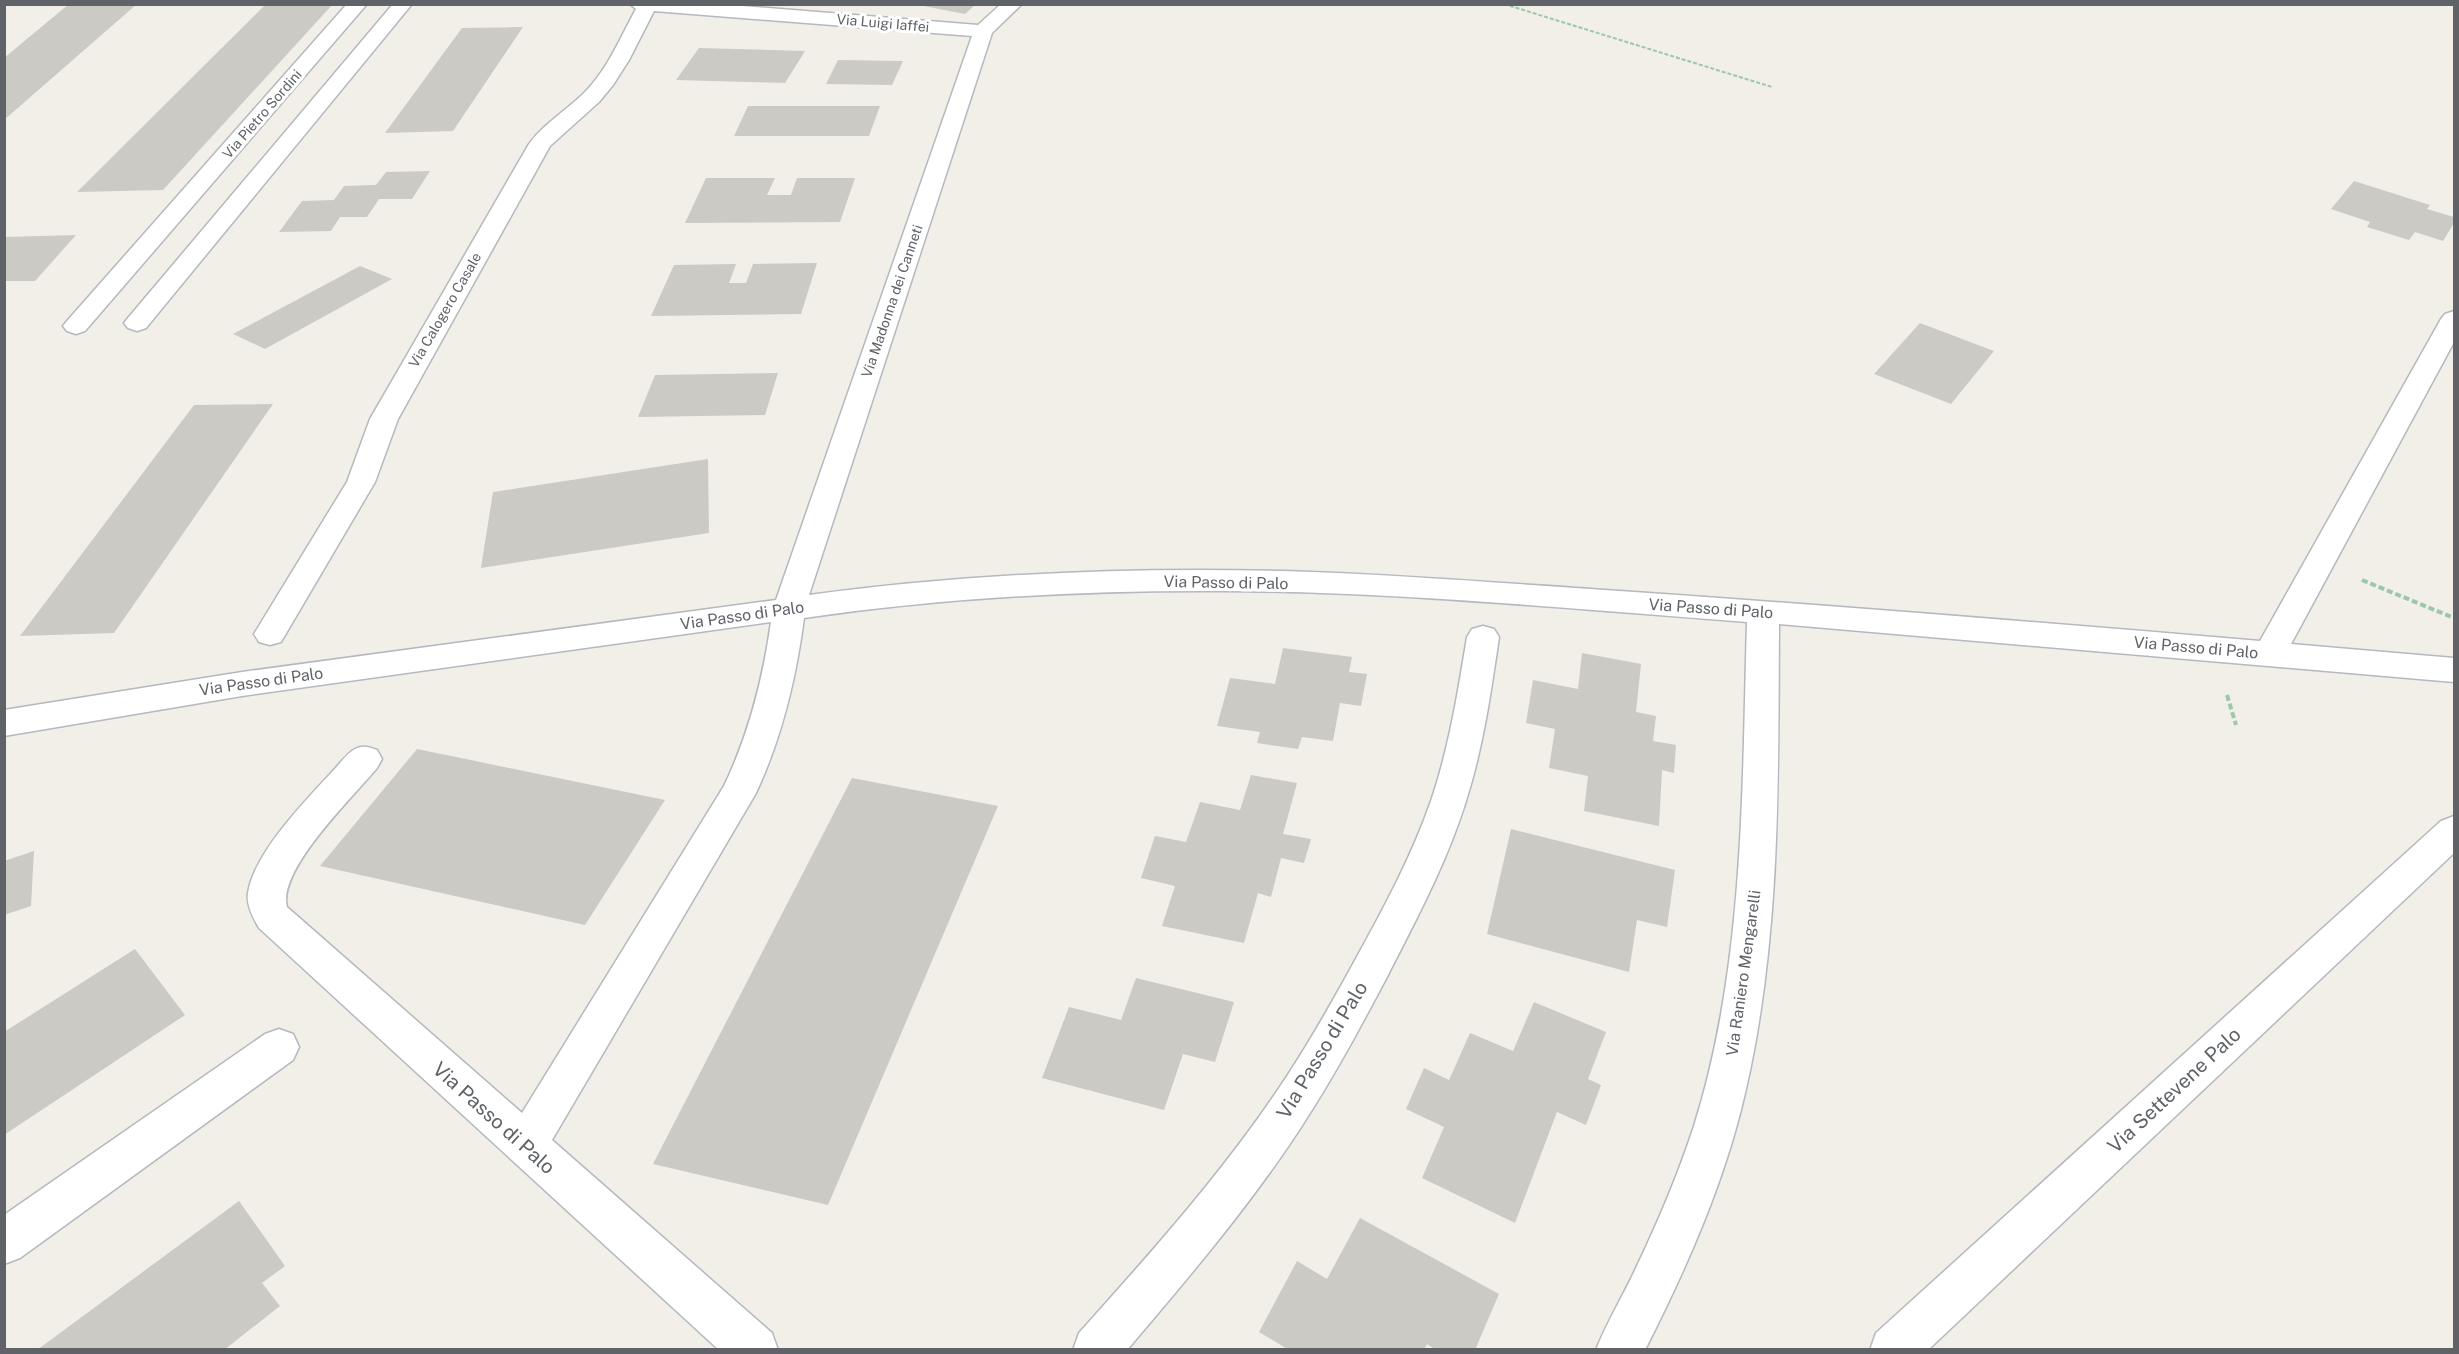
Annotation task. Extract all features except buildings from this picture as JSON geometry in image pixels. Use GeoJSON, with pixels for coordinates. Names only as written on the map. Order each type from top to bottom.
{"type":"FeatureCollection","features":[{"type":"Feature","properties":{"kind":"street","name":"Via Pietro Sordini"},"geometry":{"type":"LineString","coordinates":[[76,326],[358,4]]}},
{"type":"Feature","properties":{"kind":"street"},"geometry":{"type":"LineString","coordinates":[[136,323],[404,4]]}},
{"type":"Feature","properties":{"kind":"street","name":"Via Luigi Iaffei"},"geometry":{"type":"LineString","coordinates":[[639,4],[688,6],[983,31]]}},
{"type":"Feature","properties":{"kind":"street"},"geometry":{"type":"LineString","coordinates":[[983,31],[1014,4]]}},
{"type":"Feature","properties":{"kind":"street","name":"Via Calogero Casale"},"geometry":{"type":"LineString","coordinates":[[270,634],[361,482],[384,419],[540,144],[555,126],[597,92],[648,5]]}},
{"type":"Feature","properties":{"kind":"street","name":"Via Madonna dei Canneti"},"geometry":{"type":"LineString","coordinates":[[526,1145],[749,773],[774,702],[789,608],[983,31]]}},
{"type":"Feature","properties":{"kind":"street"},"geometry":{"type":"LineString","coordinates":[[166,224],[223,221]]}},
{"type":"Feature","properties":{"kind":"street"},"geometry":{"type":"LineString","coordinates":[[2269,654],[2454,319]]}},
{"type":"Feature","properties":{"kind":"street","name":"Via Passo di Palo"},"geometry":{"type":"LineString","coordinates":[[4,723],[253,682],[789,608],[973,587],[1161,581],[1341,584],[1763,611],[2454,670]]}},
{"type":"Feature","properties":{"kind":"street","name":"Via Raniero Mengarelli"},"geometry":{"type":"LineString","coordinates":[[1619,1350],[1648,1293],[1689,1198],[1724,1091],[1739,1020],[1754,892],[1763,611]]}},
{"type":"Feature","properties":{"kind":"street","name":"Via Passo di Palo"},"geometry":{"type":"LineString","coordinates":[[1096,1350],[1174,1260],[1240,1176],[1314,1070],[1366,978],[1419,875],[1445,811],[1469,724],[1483,637]]}},
{"type":"Feature","properties":{"kind":"street","name":"Via Passo di Palo"},"geometry":{"type":"LineString","coordinates":[[365,759],[281,860],[267,891],[267,903],[272,917],[755,1350]]}},
{"type":"Feature","properties":{"kind":"street","name":"Via Settevene Palo"},"geometry":{"type":"LineString","coordinates":[[1893,1350],[2454,831]]}},
{"type":"Feature","properties":{"kind":"street"},"geometry":{"type":"LineString","coordinates":[[4,1242],[279,1047]]}},
{"type":"Feature","properties":{"kind":"path"},"geometry":{"type":"LineString","coordinates":[[1504,4],[1772,87]]}},
{"type":"Feature","properties":{"kind":"path"},"geometry":{"type":"LineString","coordinates":[[2320,562],[2454,618]]}}]}
